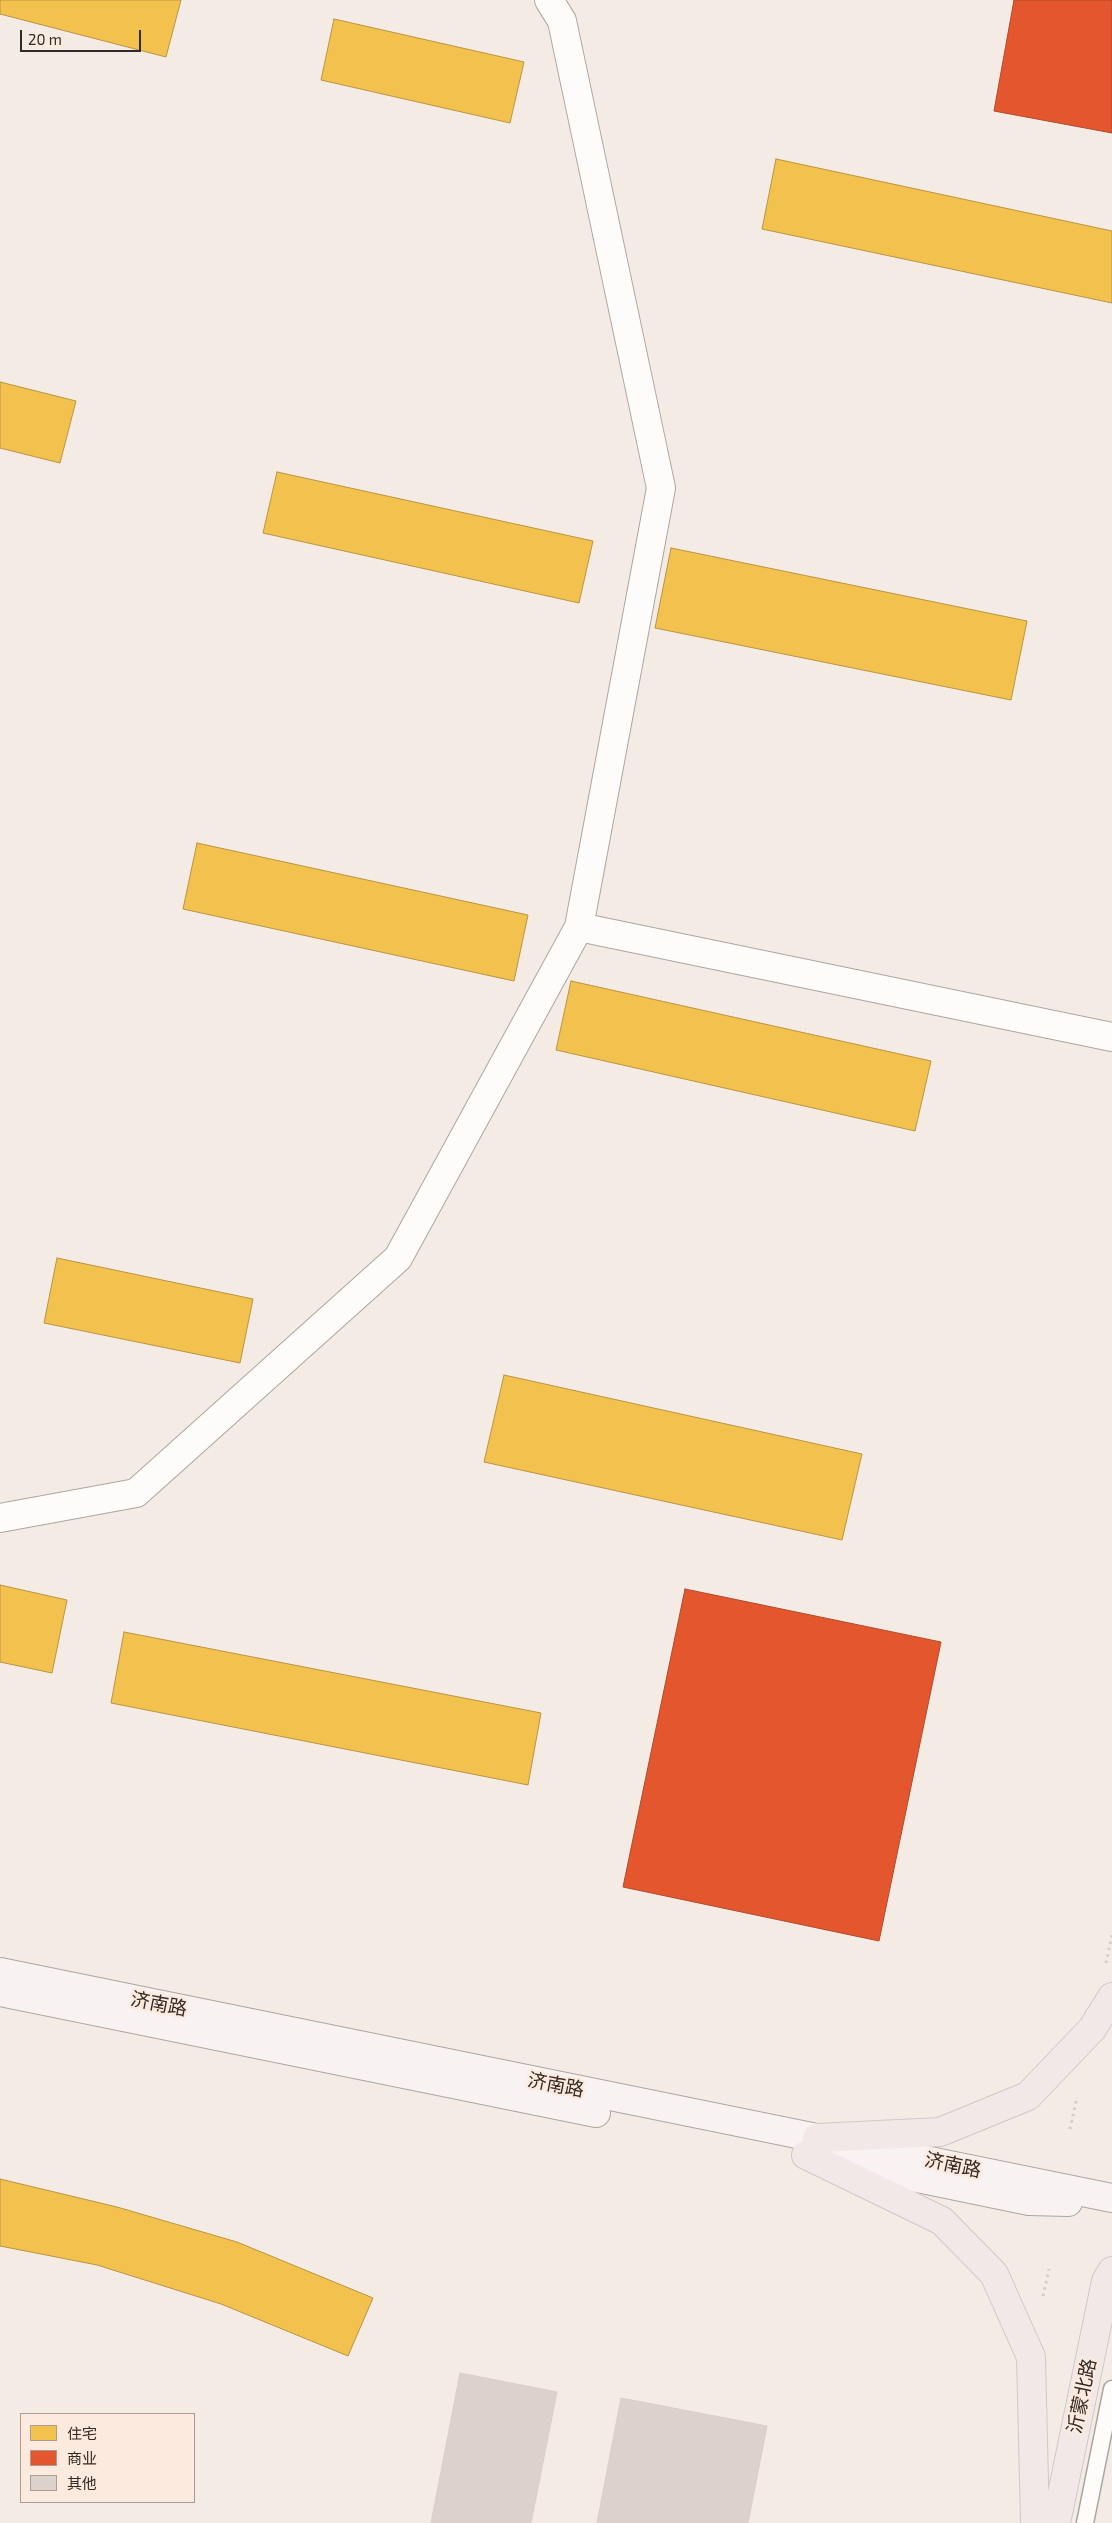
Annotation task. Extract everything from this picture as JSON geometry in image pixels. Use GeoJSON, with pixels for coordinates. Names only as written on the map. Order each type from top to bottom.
{"type":"FeatureCollection","features":[{"type":"Feature","properties":{"kind":"main road"},"geometry":{"type":"LineString","coordinates":[[812,2146],[940,2132],[1028,2096],[1092,2028],[1112,1997]]}},
{"type":"Feature","properties":{"kind":"main road"},"geometry":{"type":"LineString","coordinates":[[812,2146],[942,2221],[994,2274],[1031,2357],[1035,2523]]}},
{"type":"Feature","properties":{"kind":"main road","name":"沂蒙北路"},"geometry":{"type":"LineString","coordinates":[[1056,2523],[1106,2281],[1112,2271]]}},
{"type":"Feature","properties":{"kind":"street"},"geometry":{"type":"LineString","coordinates":[[0,1518],[136,1493],[398,1258],[579,927],[661,488],[562,21],[549,0]]}},
{"type":"Feature","properties":{"kind":"street"},"geometry":{"type":"LineString","coordinates":[[579,927],[1112,1037]]}},
{"type":"Feature","properties":{"kind":"street","name":"济南路"},"geometry":{"type":"LineString","coordinates":[[0,1972],[812,2146],[1030,2201],[1112,2204]]}},
{"type":"Feature","properties":{"kind":"street","name":"济南路"},"geometry":{"type":"LineString","coordinates":[[0,1992],[812,2146],[1112,2198]]}},
{"type":"Feature","properties":{"kind":"lane"},"geometry":{"type":"LineString","coordinates":[[1085,2523],[1112,2389]]}},
{"type":"Feature","properties":{"kind":"building: 住宅"},"geometry":{"type":"Polygon","coordinates":[[[0,0],[181,0],[166,57],[0,14],[0,0]]]}},
{"type":"Feature","properties":{"kind":"building: 住宅"},"geometry":{"type":"Polygon","coordinates":[[[334,19],[524,62],[510,123],[321,80],[334,19]]]}},
{"type":"Feature","properties":{"kind":"building: 住宅"},"geometry":{"type":"Polygon","coordinates":[[[776,159],[1112,231],[1112,303],[762,229],[776,159]]]}},
{"type":"Feature","properties":{"kind":"building: 住宅"},"geometry":{"type":"Polygon","coordinates":[[[0,382],[76,401],[60,463],[0,448],[0,382]]]}},
{"type":"Feature","properties":{"kind":"building: 住宅"},"geometry":{"type":"Polygon","coordinates":[[[277,472],[593,541],[579,603],[263,533],[277,472]]]}},
{"type":"Feature","properties":{"kind":"building: 住宅"},"geometry":{"type":"Polygon","coordinates":[[[671,548],[1027,621],[1011,700],[655,628],[671,548]]]}},
{"type":"Feature","properties":{"kind":"building: 住宅"},"geometry":{"type":"Polygon","coordinates":[[[197,843],[528,915],[514,981],[183,909],[197,843]]]}},
{"type":"Feature","properties":{"kind":"building: 住宅"},"geometry":{"type":"Polygon","coordinates":[[[571,981],[931,1061],[915,1131],[556,1050],[571,981]]]}},
{"type":"Feature","properties":{"kind":"building: 住宅"},"geometry":{"type":"Polygon","coordinates":[[[57,1258],[253,1299],[240,1363],[44,1323],[57,1258]]]}},
{"type":"Feature","properties":{"kind":"building: 住宅"},"geometry":{"type":"Polygon","coordinates":[[[504,1375],[862,1454],[842,1540],[484,1462],[504,1375]]]}},
{"type":"Feature","properties":{"kind":"building: 住宅"},"geometry":{"type":"Polygon","coordinates":[[[0,1585],[67,1600],[52,1673],[0,1662],[0,1585]]]}},
{"type":"Feature","properties":{"kind":"building: 住宅"},"geometry":{"type":"Polygon","coordinates":[[[124,1632],[541,1713],[528,1785],[111,1703],[124,1632]]]}},
{"type":"Feature","properties":{"kind":"building: 住宅"},"geometry":{"type":"Polygon","coordinates":[[[0,2179],[117,2207],[237,2242],[373,2298],[348,2356],[221,2304],[97,2265],[0,2246],[0,2179]]]}},
{"type":"Feature","properties":{"kind":"building: 商业"},"geometry":{"type":"Polygon","coordinates":[[[1014,0],[1112,0],[1112,133],[994,111],[1014,0]]]}},
{"type":"Feature","properties":{"kind":"building: 商业"},"geometry":{"type":"Polygon","coordinates":[[[685,1589],[941,1642],[879,1941],[623,1887],[685,1589]]]}},
{"type":"Feature","properties":{"kind":"building: 其他"},"geometry":{"type":"Polygon","coordinates":[[[460,2373],[557,2392],[531,2523],[431,2523],[460,2373]]]}},
{"type":"Feature","properties":{"kind":"building: 其他"},"geometry":{"type":"Polygon","coordinates":[[[621,2398],[767,2426],[748,2523],[597,2523],[621,2398]]]}}]}
